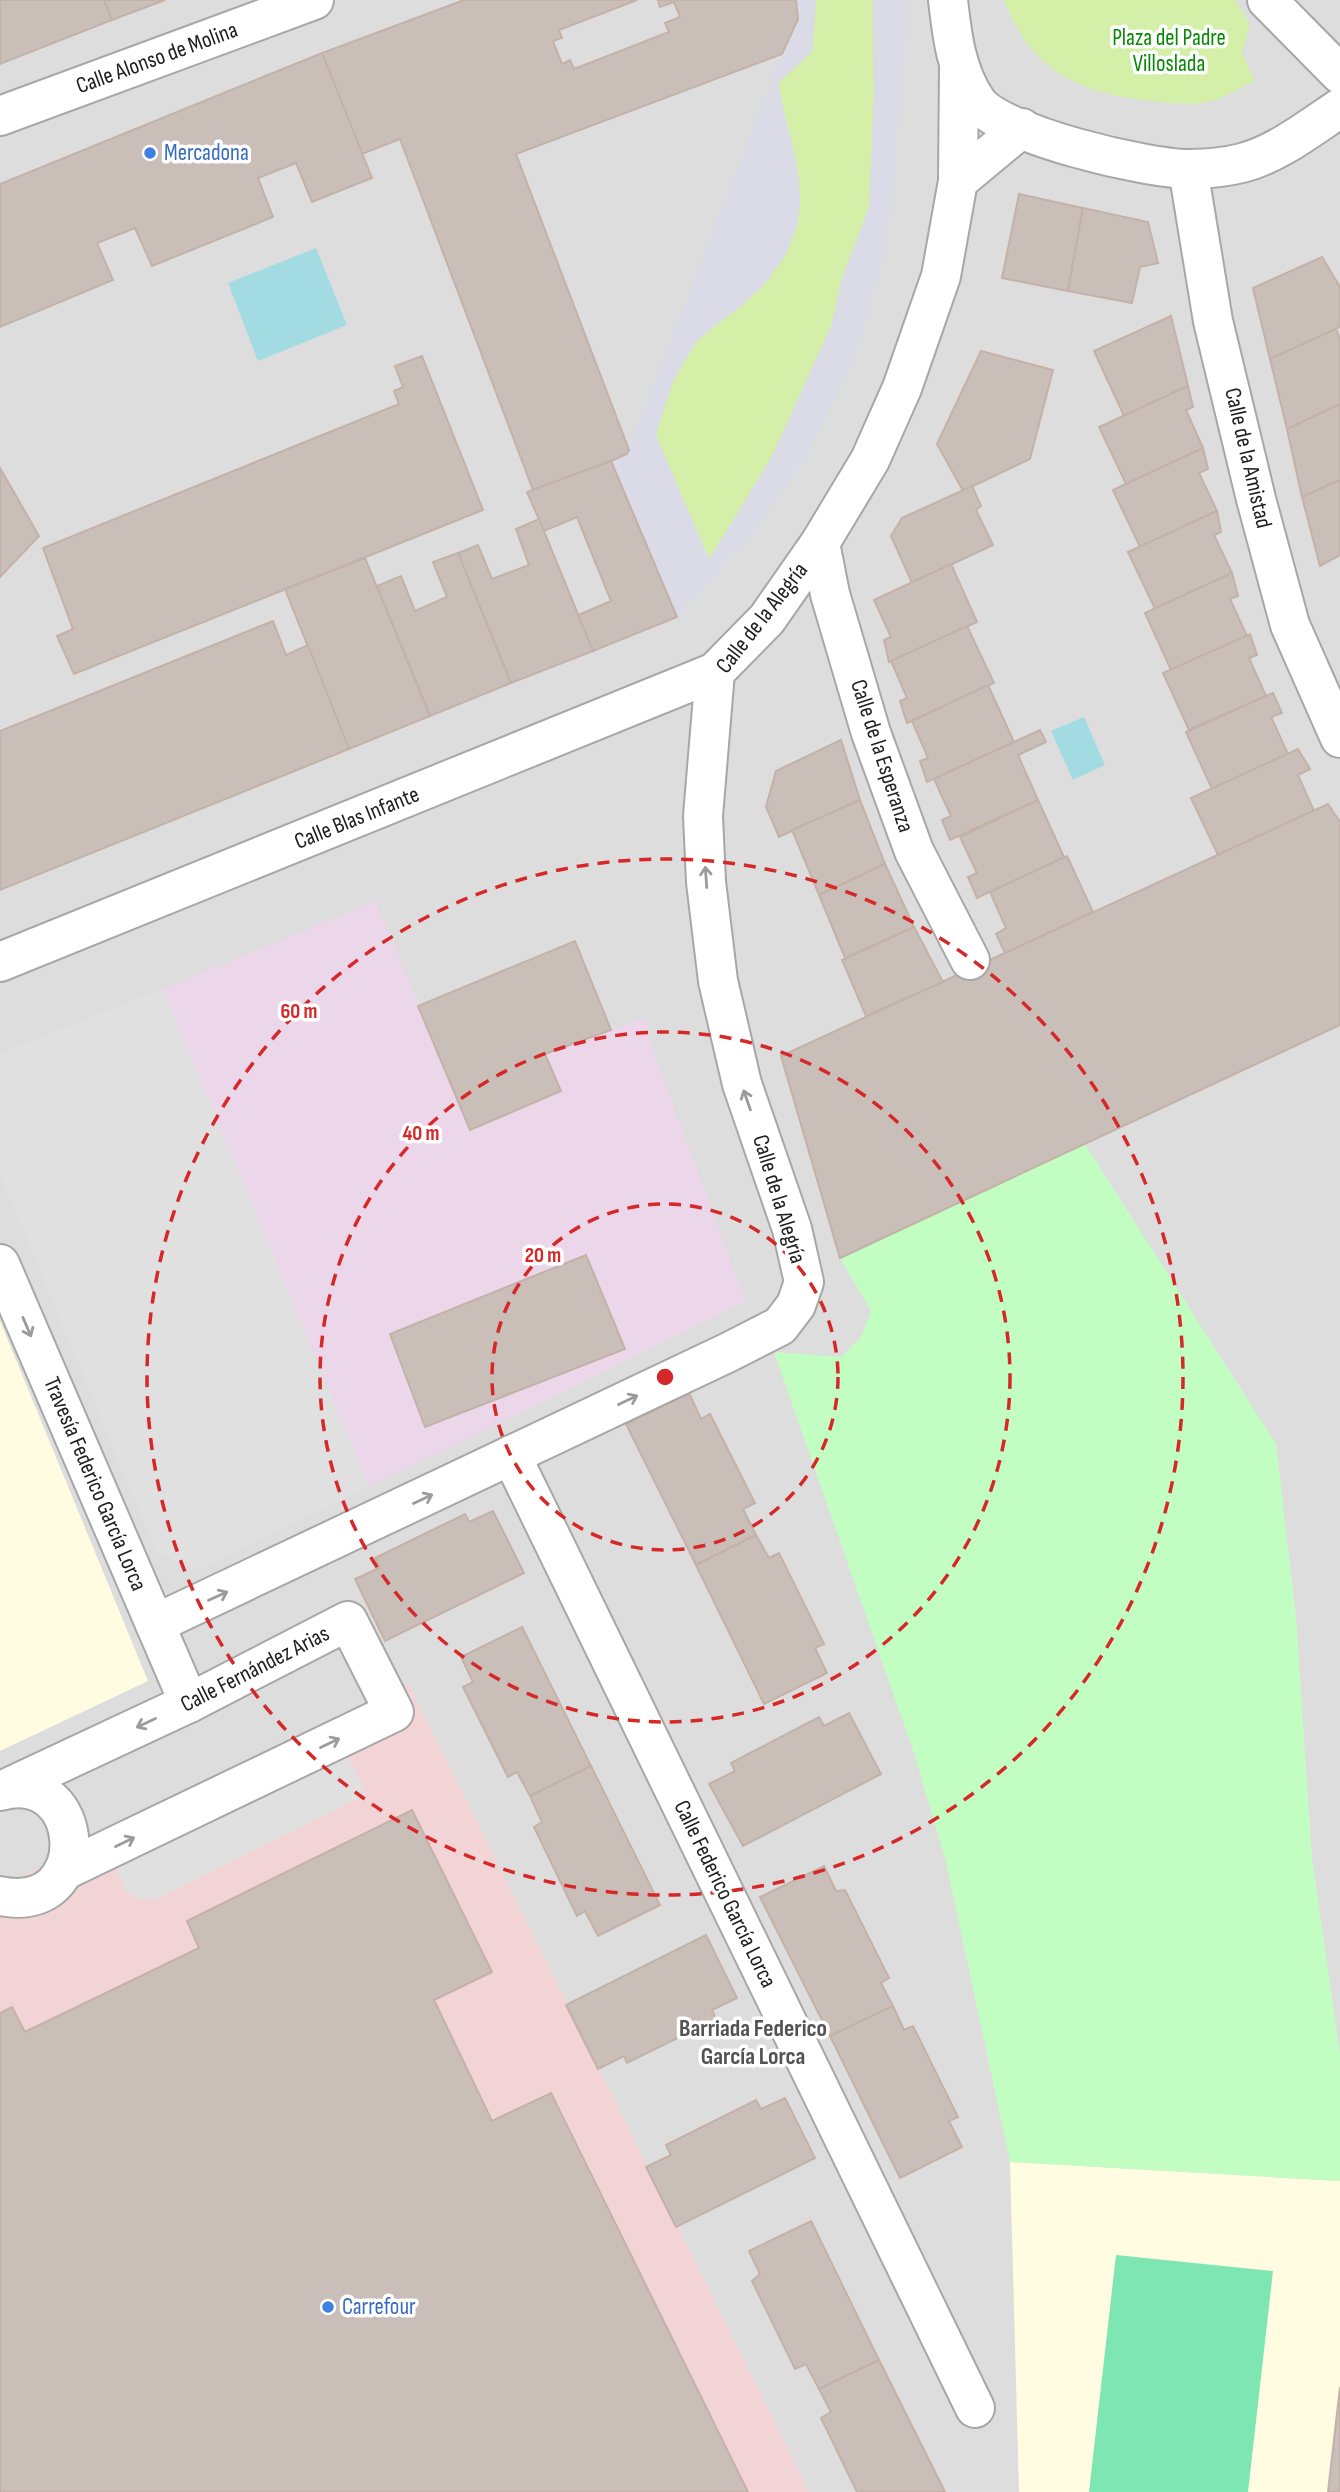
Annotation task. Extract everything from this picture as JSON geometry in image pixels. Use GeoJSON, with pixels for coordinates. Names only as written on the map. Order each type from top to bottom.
{"type":"FeatureCollection","features":[{"type":"Feature","properties":{"kind":"street","name":"Calle Alonso de Molina"},"geometry":{"type":"LineString","coordinates":[[0,116],[314,0]]}},
{"type":"Feature","properties":{"kind":"street"},"geometry":{"type":"LineString","coordinates":[[948,0],[959,69],[978,104],[1004,122],[1084,150],[1188,169],[1243,163],[1285,144],[1340,108]]}},
{"type":"Feature","properties":{"kind":"street"},"geometry":{"type":"LineString","coordinates":[[1267,0],[1340,74]]}},
{"type":"Feature","properties":{"kind":"street","name":"Calle de la Alegría"},"geometry":{"type":"LineString","coordinates":[[511,1455],[780,1326],[796,1305],[804,1282],[792,1229],[742,1084],[718,981],[706,882],[703,816],[715,672],[766,619],[820,543],[870,460],[902,388],[941,276],[958,181],[959,69]]}},
{"type":"Feature","properties":{"kind":"street"},"geometry":{"type":"LineString","coordinates":[[958,181],[1022,128]]}},
{"type":"Feature","properties":{"kind":"street","name":"Calle de la Amistad"},"geometry":{"type":"LineString","coordinates":[[1188,169],[1213,321],[1230,380],[1256,499],[1290,625],[1340,738]]}},
{"type":"Feature","properties":{"kind":"street","name":"Calle de la Esperanza"},"geometry":{"type":"LineString","coordinates":[[820,543],[830,594],[871,733],[909,838],[970,960]]}},
{"type":"Feature","properties":{"kind":"street","name":"Calle Blas Infante"},"geometry":{"type":"LineString","coordinates":[[0,962],[715,672]]}},
{"type":"Feature","properties":{"kind":"street","name":"Travesía Federico García Lorca"},"geometry":{"type":"LineString","coordinates":[[0,1264],[189,1703]]}},
{"type":"Feature","properties":{"kind":"street"},"geometry":{"type":"LineString","coordinates":[[155,1624],[475,1475],[511,1455]]}},
{"type":"Feature","properties":{"kind":"street","name":"Calle Federico García Lorca"},"geometry":{"type":"LineString","coordinates":[[511,1455],[975,2408]]}},
{"type":"Feature","properties":{"kind":"street","name":"Calle Fernández Arias"},"geometry":{"type":"LineString","coordinates":[[1,1791],[189,1703],[348,1621],[394,1712],[64,1871]]}},
{"type":"Feature","properties":{"kind":"street"},"geometry":{"type":"LineString","coordinates":[[1,1791],[20,1789],[38,1793],[60,1811],[71,1835],[70,1854],[64,1871],[49,1888],[6,1901]]}},
{"type":"Feature","properties":{"kind":"shaded area"},"geometry":{"type":"Polygon","coordinates":[[[0,0],[1340,0],[1340,2492],[0,2492],[0,0]]]}},
{"type":"Feature","properties":{"kind":"shaded area"},"geometry":{"type":"Polygon","coordinates":[[[796,0],[816,0],[812,52],[778,83],[796,166],[800,201],[797,226],[786,255],[762,287],[697,341],[672,380],[656,435],[709,559],[770,460],[832,324],[841,281],[869,207],[874,95],[873,0],[906,0],[906,32],[890,218],[883,255],[863,332],[850,367],[806,457],[743,547],[677,617],[611,461],[627,454],[782,54],[796,0]]]}},
{"type":"Feature","properties":{"kind":"shaded area"},"geometry":{"type":"Polygon","coordinates":[[[376,901],[470,1130],[561,1092],[545,1054],[647,1017],[650,1042],[746,1302],[369,1487],[163,989],[376,901]]]}},
{"type":"Feature","properties":{"kind":"shaded area"},"geometry":{"type":"Polygon","coordinates":[[[163,989],[369,1487],[197,1570],[156,1552],[0,1173],[0,1053],[163,989]]]}},
{"type":"Feature","properties":{"kind":"shaded area"},"geometry":{"type":"Polygon","coordinates":[[[0,1321],[148,1681],[0,1751],[0,1321]]]}},
{"type":"Feature","properties":{"kind":"shaded area","name":"Carrefour"},"geometry":{"type":"Polygon","coordinates":[[[409,1685],[809,2492],[0,2492],[0,1887],[409,1685]]]}},
{"type":"Feature","properties":{"kind":"shaded area"},"geometry":{"type":"Polygon","coordinates":[[[348,1756],[366,1795],[155,1900],[140,1899],[127,1893],[115,1867],[348,1756]]]}},
{"type":"Feature","properties":{"kind":"shaded area"},"geometry":{"type":"Polygon","coordinates":[[[1010,2162],[1340,2181],[1340,2492],[1019,2492],[1010,2162]]]}},
{"type":"Feature","properties":{"kind":"green space"},"geometry":{"type":"Polygon","coordinates":[[[816,0],[873,0],[874,95],[869,207],[841,281],[832,324],[803,392],[770,460],[709,560],[656,435],[672,387],[696,343],[760,288],[780,262],[794,234],[800,188],[796,158],[778,83],[812,52],[816,0]]]}},
{"type":"Feature","properties":{"kind":"green space","name":"Plaza del Padre Villoslada"},"geometry":{"type":"Polygon","coordinates":[[[1004,0],[1235,0],[1250,24],[1242,52],[1254,81],[1212,101],[1194,103],[1150,101],[1101,92],[1060,74],[1043,61],[1015,24],[1004,0]]]}},
{"type":"Feature","properties":{"kind":"green space"},"geometry":{"type":"Polygon","coordinates":[[[1085,1144],[1276,1444],[1296,1616],[1312,1858],[1340,2054],[1340,2181],[1010,2162],[946,1862],[914,1753],[774,1352],[841,1357],[862,1336],[871,1311],[840,1258],[1085,1144]]]}},
{"type":"Feature","properties":{"kind":"green space"},"geometry":{"type":"Polygon","coordinates":[[[1116,2255],[1273,2271],[1248,2492],[1089,2492],[1116,2255]]]}},
{"type":"Feature","properties":{"kind":"water"},"geometry":{"type":"Polygon","coordinates":[[[316,248],[347,325],[258,361],[228,283],[316,248]]]}},
{"type":"Feature","properties":{"kind":"water"},"geometry":{"type":"Polygon","coordinates":[[[1084,717],[1105,765],[1073,780],[1051,731],[1084,717]]]}},
{"type":"Feature","properties":{"kind":"building"},"geometry":{"type":"Polygon","coordinates":[[[0,0],[104,0],[112,20],[0,64],[0,0]]]}},
{"type":"Feature","properties":{"kind":"building"},"geometry":{"type":"Polygon","coordinates":[[[104,0],[165,0],[112,20],[104,0]]]}},
{"type":"Feature","properties":{"kind":"building"},"geometry":{"type":"Polygon","coordinates":[[[464,0],[637,0],[559,30],[562,38],[553,41],[562,64],[570,60],[574,69],[669,32],[665,23],[680,17],[674,2],[660,7],[658,0],[796,0],[798,19],[782,54],[516,154],[629,450],[627,454],[611,461],[533,490],[400,139],[362,154],[322,53],[464,0]]]}},
{"type":"Feature","properties":{"kind":"building"},"geometry":{"type":"Polygon","coordinates":[[[322,53],[372,178],[312,202],[296,163],[258,178],[273,217],[152,266],[135,228],[97,243],[113,280],[0,327],[0,184],[322,53]]]}},
{"type":"Feature","properties":{"kind":"building"},"geometry":{"type":"Polygon","coordinates":[[[1019,194],[1083,208],[1068,291],[1002,278],[1019,194]]]}},
{"type":"Feature","properties":{"kind":"building"},"geometry":{"type":"Polygon","coordinates":[[[1083,208],[1148,222],[1158,263],[1140,267],[1132,303],[1068,291],[1083,208]]]}},
{"type":"Feature","properties":{"kind":"building"},"geometry":{"type":"Polygon","coordinates":[[[1322,257],[1340,287],[1340,327],[1270,359],[1253,288],[1322,257]]]}},
{"type":"Feature","properties":{"kind":"building"},"geometry":{"type":"Polygon","coordinates":[[[1171,316],[1188,386],[1124,416],[1094,351],[1171,316]]]}},
{"type":"Feature","properties":{"kind":"building"},"geometry":{"type":"Polygon","coordinates":[[[1336,329],[1340,339],[1340,404],[1287,429],[1270,359],[1336,329]]]}},
{"type":"Feature","properties":{"kind":"building"},"geometry":{"type":"Polygon","coordinates":[[[981,351],[1053,370],[1030,459],[963,491],[937,444],[981,351]]]}},
{"type":"Feature","properties":{"kind":"building"},"geometry":{"type":"Polygon","coordinates":[[[422,356],[483,510],[74,674],[57,636],[73,629],[43,548],[399,404],[394,391],[403,387],[395,366],[422,356]]]}},
{"type":"Feature","properties":{"kind":"building"},"geometry":{"type":"Polygon","coordinates":[[[1188,386],[1193,407],[1186,410],[1203,448],[1126,484],[1099,427],[1188,386]]]}},
{"type":"Feature","properties":{"kind":"building"},"geometry":{"type":"Polygon","coordinates":[[[1340,404],[1340,480],[1302,497],[1287,429],[1340,404]]]}},
{"type":"Feature","properties":{"kind":"building"},"geometry":{"type":"Polygon","coordinates":[[[1203,448],[1208,469],[1199,473],[1217,511],[1140,547],[1113,490],[1203,448]]]}},
{"type":"Feature","properties":{"kind":"building"},"geometry":{"type":"Polygon","coordinates":[[[611,461],[677,617],[593,651],[578,615],[611,601],[577,517],[544,531],[527,492],[611,461]]]}},
{"type":"Feature","properties":{"kind":"building"},"geometry":{"type":"Polygon","coordinates":[[[0,468],[39,536],[0,577],[0,468]]]}},
{"type":"Feature","properties":{"kind":"building"},"geometry":{"type":"Polygon","coordinates":[[[1340,480],[1340,555],[1320,566],[1302,497],[1340,480]]]}},
{"type":"Feature","properties":{"kind":"building"},"geometry":{"type":"Polygon","coordinates":[[[972,486],[981,506],[976,510],[993,545],[912,583],[891,536],[902,518],[972,486]]]}},
{"type":"Feature","properties":{"kind":"building"},"geometry":{"type":"Polygon","coordinates":[[[1217,511],[1221,532],[1214,535],[1232,573],[1155,609],[1128,552],[1217,511]]]}},
{"type":"Feature","properties":{"kind":"building"},"geometry":{"type":"Polygon","coordinates":[[[539,519],[593,651],[511,683],[458,553],[478,545],[492,579],[529,565],[516,529],[539,519]]]}},
{"type":"Feature","properties":{"kind":"building"},"geometry":{"type":"Polygon","coordinates":[[[458,553],[511,683],[430,716],[377,586],[401,576],[415,611],[447,597],[433,562],[458,553]]]}},
{"type":"Feature","properties":{"kind":"building"},"geometry":{"type":"Polygon","coordinates":[[[365,558],[430,716],[349,749],[285,589],[365,558]]]}},
{"type":"Feature","properties":{"kind":"building"},"geometry":{"type":"Polygon","coordinates":[[[951,564],[977,622],[889,662],[884,640],[891,637],[874,600],[951,564]]]}},
{"type":"Feature","properties":{"kind":"building"},"geometry":{"type":"Polygon","coordinates":[[[1232,573],[1238,596],[1230,599],[1247,636],[1171,670],[1145,613],[1232,573]]]}},
{"type":"Feature","properties":{"kind":"building"},"geometry":{"type":"Polygon","coordinates":[[[273,621],[286,655],[308,645],[349,749],[0,890],[0,731],[273,621]]]}},
{"type":"Feature","properties":{"kind":"building"},"geometry":{"type":"Polygon","coordinates":[[[967,626],[994,683],[907,723],[900,701],[907,698],[891,661],[967,626]]]}},
{"type":"Feature","properties":{"kind":"building"},"geometry":{"type":"Polygon","coordinates":[[[1250,634],[1257,655],[1249,658],[1266,696],[1189,730],[1163,673],[1250,634]]]}},
{"type":"Feature","properties":{"kind":"building"},"geometry":{"type":"Polygon","coordinates":[[[988,685],[1014,742],[927,782],[920,761],[928,758],[912,721],[988,685]]]}},
{"type":"Feature","properties":{"kind":"building"},"geometry":{"type":"Polygon","coordinates":[[[1273,693],[1282,713],[1271,717],[1288,754],[1212,789],[1186,732],[1273,693]]]}},
{"type":"Feature","properties":{"kind":"building"},"geometry":{"type":"Polygon","coordinates":[[[1040,730],[1046,742],[1018,755],[1038,800],[950,840],[942,820],[951,816],[934,779],[1040,730]]]}},
{"type":"Feature","properties":{"kind":"building"},"geometry":{"type":"Polygon","coordinates":[[[841,740],[860,800],[779,837],[766,807],[776,771],[841,740]]]}},
{"type":"Feature","properties":{"kind":"building"},"geometry":{"type":"Polygon","coordinates":[[[1298,749],[1310,769],[1298,775],[1314,811],[1218,855],[1191,798],[1298,749]]]}},
{"type":"Feature","properties":{"kind":"building"},"geometry":{"type":"Polygon","coordinates":[[[860,800],[885,864],[819,895],[792,830],[860,800]]]}},
{"type":"Feature","properties":{"kind":"building"},"geometry":{"type":"Polygon","coordinates":[[[1038,800],[1064,857],[977,898],[968,877],[977,873],[960,837],[1038,800]]]}},
{"type":"Feature","properties":{"kind":"building"},"geometry":{"type":"Polygon","coordinates":[[[1328,804],[1340,822],[1340,1025],[840,1258],[781,1056],[1328,804]]]}},
{"type":"Feature","properties":{"kind":"building"},"geometry":{"type":"Polygon","coordinates":[[[1067,856],[1093,912],[1005,953],[996,934],[1006,928],[990,892],[1067,856]]]}},
{"type":"Feature","properties":{"kind":"building"},"geometry":{"type":"Polygon","coordinates":[[[885,864],[914,927],[845,958],[819,895],[885,864]]]}},
{"type":"Feature","properties":{"kind":"building"},"geometry":{"type":"Polygon","coordinates":[[[914,927],[943,982],[866,1016],[842,960],[914,927]]]}},
{"type":"Feature","properties":{"kind":"building"},"geometry":{"type":"Polygon","coordinates":[[[575,941],[611,1030],[545,1054],[561,1091],[470,1130],[418,1006],[575,941]]]}},
{"type":"Feature","properties":{"kind":"building"},"geometry":{"type":"Polygon","coordinates":[[[586,1255],[625,1349],[425,1427],[390,1334],[586,1255]]]}},
{"type":"Feature","properties":{"kind":"building"},"geometry":{"type":"Polygon","coordinates":[[[689,1393],[701,1419],[710,1414],[755,1503],[743,1509],[756,1535],[696,1565],[626,1424],[689,1393]]]}},
{"type":"Feature","properties":{"kind":"building"},"geometry":{"type":"Polygon","coordinates":[[[493,1511],[524,1573],[385,1641],[355,1579],[379,1568],[375,1558],[465,1514],[469,1522],[493,1511]]]}},
{"type":"Feature","properties":{"kind":"building"},"geometry":{"type":"Polygon","coordinates":[[[756,1535],[769,1558],[779,1553],[824,1644],[815,1648],[827,1673],[764,1704],[696,1565],[756,1535]]]}},
{"type":"Feature","properties":{"kind":"building"},"geometry":{"type":"Polygon","coordinates":[[[522,1627],[591,1766],[530,1796],[517,1772],[508,1777],[463,1687],[473,1682],[461,1657],[522,1627]]]}},
{"type":"Feature","properties":{"kind":"building"},"geometry":{"type":"Polygon","coordinates":[[[849,1713],[881,1774],[743,1846],[709,1784],[735,1771],[731,1763],[819,1717],[824,1726],[849,1713]]]}},
{"type":"Feature","properties":{"kind":"building"},"geometry":{"type":"Polygon","coordinates":[[[591,1766],[660,1905],[598,1936],[585,1911],[577,1916],[534,1827],[542,1822],[530,1796],[591,1766]]]}},
{"type":"Feature","properties":{"kind":"building","name":"Carrefour"},"geometry":{"type":"Polygon","coordinates":[[[412,1810],[492,1972],[434,2000],[492,2121],[551,2093],[748,2492],[0,2492],[0,2013],[12,2007],[25,2032],[199,1948],[187,1921],[412,1810]]]}},
{"type":"Feature","properties":{"kind":"building"},"geometry":{"type":"Polygon","coordinates":[[[824,1866],[836,1891],[845,1890],[889,1978],[881,1983],[893,2006],[830,2036],[760,1897],[824,1866]]]}},
{"type":"Feature","properties":{"kind":"building"},"geometry":{"type":"Polygon","coordinates":[[[706,1935],[737,1998],[712,2010],[716,2019],[627,2063],[624,2056],[598,2069],[566,2005],[706,1935]]]}},
{"type":"Feature","properties":{"kind":"building"},"geometry":{"type":"Polygon","coordinates":[[[893,2006],[904,2030],[913,2026],[958,2117],[949,2121],[962,2147],[900,2178],[830,2036],[893,2006]]]}},
{"type":"Feature","properties":{"kind":"building"},"geometry":{"type":"Polygon","coordinates":[[[785,2098],[815,2158],[676,2227],[646,2167],[671,2155],[666,2145],[756,2100],[761,2109],[785,2098]]]}},
{"type":"Feature","properties":{"kind":"building"},"geometry":{"type":"Polygon","coordinates":[[[811,2221],[879,2360],[819,2389],[806,2364],[795,2369],[752,2281],[760,2274],[749,2251],[811,2221]]]}},
{"type":"Feature","properties":{"kind":"building"},"geometry":{"type":"Polygon","coordinates":[[[879,2360],[945,2492],[857,2492],[821,2418],[831,2412],[819,2389],[879,2360]]]}},
{"type":"Feature","properties":{"kind":"building"},"geometry":{"type":"Polygon","coordinates":[[[1340,2387],[1340,2492],[1328,2492],[1340,2387]]]}},
{"type":"Feature","properties":{"kind":"place","name":"Mercadona"},"geometry":{"type":"Point","coordinates":[150,153]}},
{"type":"Feature","properties":{"kind":"place","name":"Carrefour"},"geometry":{"type":"Point","coordinates":[328,2307]}},
{"type":"Feature","properties":{"kind":"district","name":"Barriada Federico García Lorca"},"geometry":{"type":"Point","coordinates":[753,2042]}}]}
